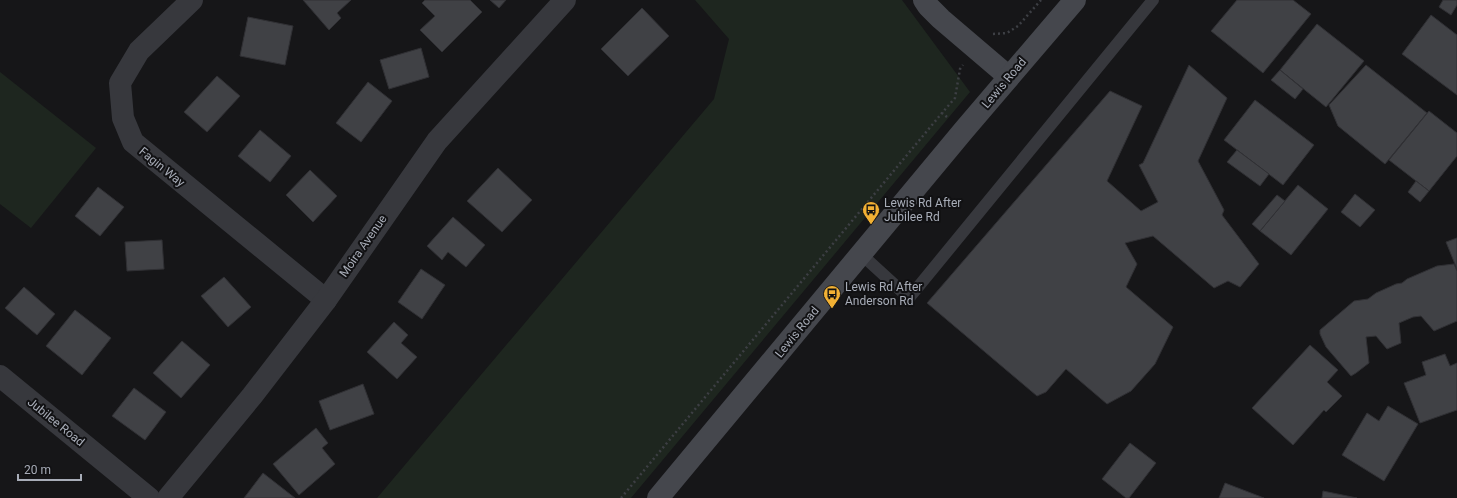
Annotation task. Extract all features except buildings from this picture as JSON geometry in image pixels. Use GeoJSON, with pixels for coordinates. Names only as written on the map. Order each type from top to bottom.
{"type":"FeatureCollection","features":[{"type":"Feature","properties":{"kind":"street","name":"Fagin Way"},"geometry":{"type":"LineString","coordinates":[[192,0],[139,51],[120,83],[123,118],[132,142],[326,300]]}},
{"type":"Feature","properties":{"kind":"street","name":"Moira Avenue"},"geometry":{"type":"LineString","coordinates":[[168,498],[252,396],[326,300],[437,141],[565,0]]}},
{"type":"Feature","properties":{"kind":"street"},"geometry":{"type":"LineString","coordinates":[[924,0],[941,19],[1009,77]]}},
{"type":"Feature","properties":{"kind":"street","name":"Lewis Road"},"geometry":{"type":"LineString","coordinates":[[658,498],[1075,0]]}},
{"type":"Feature","properties":{"kind":"street","name":"Jubilee Road"},"geometry":{"type":"LineString","coordinates":[[0,376],[150,498]]}},
{"type":"Feature","properties":{"kind":"lane"},"geometry":{"type":"LineString","coordinates":[[861,254],[909,298],[1153,0]]}},
{"type":"Feature","properties":{"kind":"path"},"geometry":{"type":"LineString","coordinates":[[988,38],[993,34],[1007,33],[1018,26],[1041,0]]}},
{"type":"Feature","properties":{"kind":"path"},"geometry":{"type":"LineString","coordinates":[[621,498],[942,113]]}},
{"type":"Feature","properties":{"kind":"shaded area"},"geometry":{"type":"Polygon","coordinates":[[[695,0],[902,0],[970,92],[631,498],[377,498],[714,99],[729,39],[695,0]]]}},
{"type":"Feature","properties":{"kind":"shaded area"},"geometry":{"type":"Polygon","coordinates":[[[0,72],[96,148],[31,228],[0,204],[0,72]]]}},
{"type":"Feature","properties":{"kind":"place","name":"Lewis Rd After Jubilee Rd"},"geometry":{"type":"Point","coordinates":[871,225]}},
{"type":"Feature","properties":{"kind":"place","name":"Lewis Rd After Anderson Rd"},"geometry":{"type":"Point","coordinates":[832,309]}}]}
